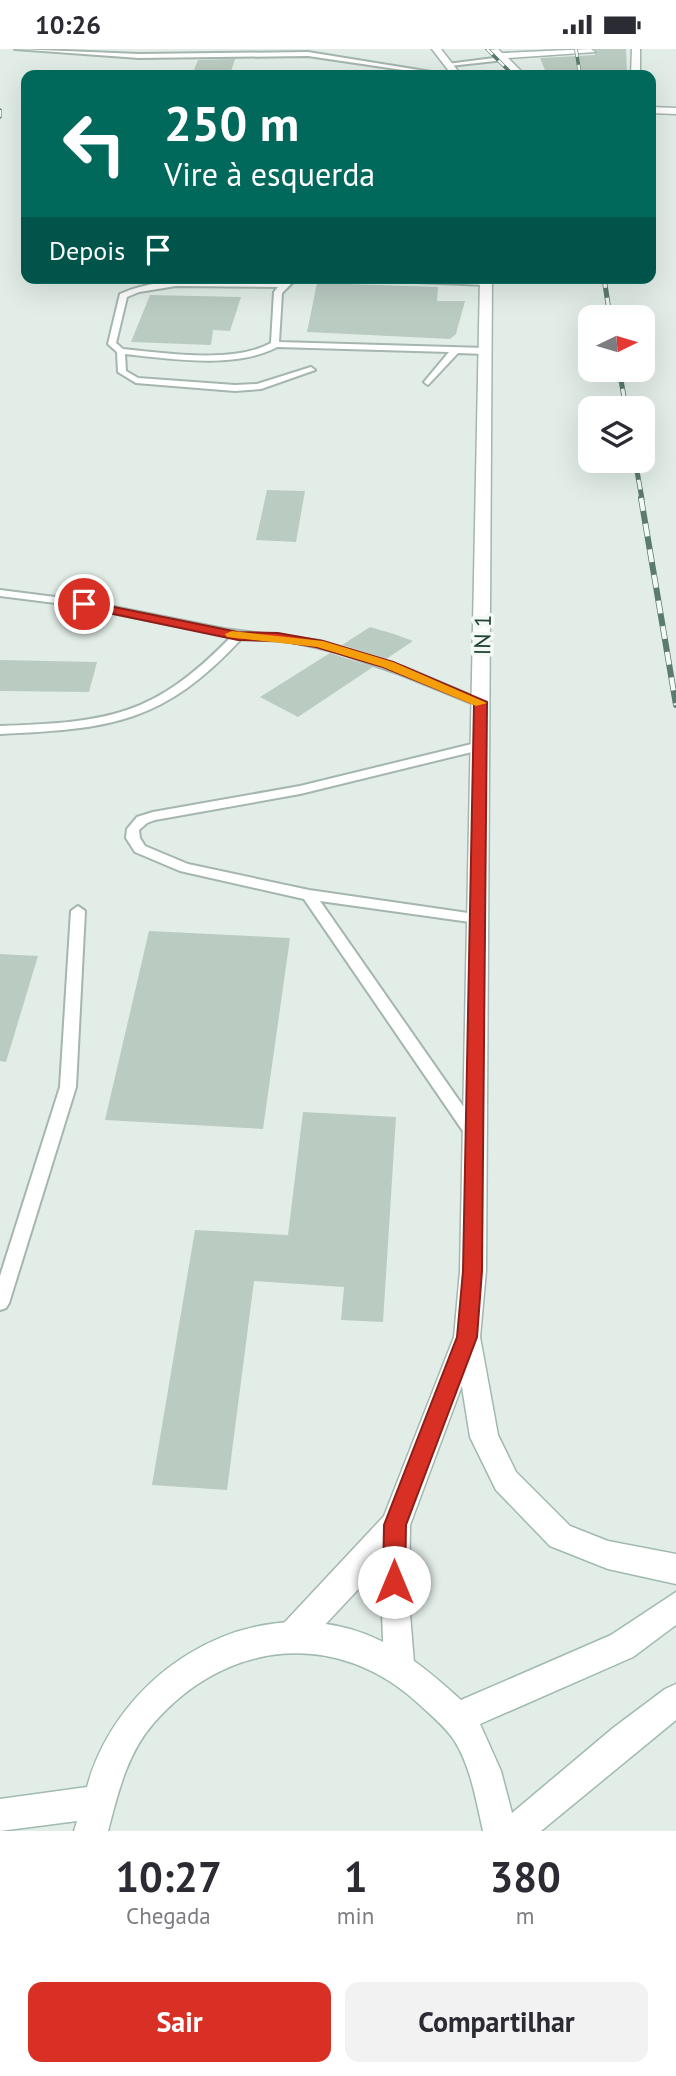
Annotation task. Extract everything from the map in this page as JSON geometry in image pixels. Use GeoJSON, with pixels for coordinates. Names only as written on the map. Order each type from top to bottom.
{"type":"FeatureCollection","features":[{"type":"Feature","properties":{"kind":"street"},"geometry":{"type":"LineString","coordinates":[[436,49],[454,70]]}},
{"type":"Feature","properties":{"kind":"street"},"geometry":{"type":"LineString","coordinates":[[493,49],[515,70]]}},
{"type":"Feature","properties":{"kind":"street"},"geometry":{"type":"LineString","coordinates":[[636,49],[636,70]]}},
{"type":"Feature","properties":{"kind":"street"},"geometry":{"type":"LineString","coordinates":[[501,57],[591,53]]}},
{"type":"Feature","properties":{"kind":"street"},"geometry":{"type":"LineString","coordinates":[[656,110],[676,111]]}},
{"type":"Feature","properties":{"kind":"street","name":"IN 1"},"geometry":{"type":"LineString","coordinates":[[295,1634],[357,1570],[395,1525],[467,1337],[472,1271],[486,284]]}},
{"type":"Feature","properties":{"kind":"street"},"geometry":{"type":"LineString","coordinates":[[467,1337],[484,1437],[506,1481],[560,1536],[608,1555],[676,1569]]}},
{"type":"Feature","properties":{"kind":"street","name":"IN 1"},"geometry":{"type":"LineString","coordinates":[[395,1525],[394,1601],[399,1663]]}},
{"type":"Feature","properties":{"kind":"street"},"geometry":{"type":"LineString","coordinates":[[457,1718],[622,1646],[676,1607]]}},
{"type":"Feature","properties":{"kind":"street"},"geometry":{"type":"LineString","coordinates":[[0,1816],[93,1817],[126,1734],[173,1681],[231,1647],[295,1634],[331,1637],[366,1647],[399,1663],[457,1718],[487,1776],[500,1831]]}},
{"type":"Feature","properties":{"kind":"street"},"geometry":{"type":"LineString","coordinates":[[516,1831],[624,1739],[676,1700]]}},
{"type":"Feature","properties":{"kind":"lane"},"geometry":{"type":"LineString","coordinates":[[18,49],[139,56],[308,54]]}},
{"type":"Feature","properties":{"kind":"lane"},"geometry":{"type":"LineString","coordinates":[[134,49],[139,56]]}},
{"type":"Feature","properties":{"kind":"lane"},"geometry":{"type":"LineString","coordinates":[[291,49],[414,70]]}},
{"type":"Feature","properties":{"kind":"lane"},"geometry":{"type":"LineString","coordinates":[[450,64],[501,57]]}},
{"type":"Feature","properties":{"kind":"lane"},"geometry":{"type":"LineString","coordinates":[[141,284],[123,296],[112,344],[121,351],[250,356],[265,352],[275,344],[485,351]]}},
{"type":"Feature","properties":{"kind":"lane"},"geometry":{"type":"LineString","coordinates":[[237,284],[283,285]]}},
{"type":"Feature","properties":{"kind":"lane"},"geometry":{"type":"LineString","coordinates":[[275,344],[278,292],[283,285]]}},
{"type":"Feature","properties":{"kind":"lane"},"geometry":{"type":"LineString","coordinates":[[428,382],[456,350]]}},
{"type":"Feature","properties":{"kind":"lane"},"geometry":{"type":"LineString","coordinates":[[121,351],[122,372],[136,380],[235,388],[258,387],[311,370]]}},
{"type":"Feature","properties":{"kind":"lane"},"geometry":{"type":"LineString","coordinates":[[0,593],[34,595],[238,636],[278,637],[318,643],[388,665],[480,702]]}},
{"type":"Feature","properties":{"kind":"lane"},"geometry":{"type":"LineString","coordinates":[[0,730],[68,727],[128,718],[151,708],[205,670],[238,636]]}},
{"type":"Feature","properties":{"kind":"lane"},"geometry":{"type":"LineString","coordinates":[[477,918],[309,895],[185,868],[158,859],[140,849],[133,838],[134,829],[142,820],[153,816],[300,790],[480,746]]}},
{"type":"Feature","properties":{"kind":"lane"},"geometry":{"type":"LineString","coordinates":[[309,895],[474,1135]]}},
{"type":"Feature","properties":{"kind":"lane"},"geometry":{"type":"LineString","coordinates":[[0,1303],[68,1087],[78,911]]}},
{"type":"Feature","properties":{"kind":"building"},"geometry":{"type":"Polygon","coordinates":[[[595,49],[626,49],[627,70],[545,70],[540,58],[595,55],[595,49]]]}},
{"type":"Feature","properties":{"kind":"building"},"geometry":{"type":"Polygon","coordinates":[[[235,59],[231,70],[194,70],[198,60],[235,59]]]}},
{"type":"Feature","properties":{"kind":"building"},"geometry":{"type":"Polygon","coordinates":[[[317,284],[438,287],[437,301],[465,301],[456,334],[450,339],[307,332],[317,284]]]}},
{"type":"Feature","properties":{"kind":"building"},"geometry":{"type":"Polygon","coordinates":[[[150,295],[241,297],[230,331],[213,330],[211,345],[131,342],[150,295]]]}},
{"type":"Feature","properties":{"kind":"building"},"geometry":{"type":"Polygon","coordinates":[[[267,490],[305,491],[296,542],[256,540],[267,490]]]}},
{"type":"Feature","properties":{"kind":"building"},"geometry":{"type":"Polygon","coordinates":[[[370,627],[413,641],[386,659],[342,645],[370,627]]]}},
{"type":"Feature","properties":{"kind":"building"},"geometry":{"type":"Polygon","coordinates":[[[330,653],[373,667],[298,717],[260,697],[330,653]]]}},
{"type":"Feature","properties":{"kind":"building"},"geometry":{"type":"Polygon","coordinates":[[[0,660],[97,662],[89,692],[0,691],[0,660]]]}},
{"type":"Feature","properties":{"kind":"building"},"geometry":{"type":"Polygon","coordinates":[[[149,931],[290,938],[263,1129],[105,1120],[149,931]]]}},
{"type":"Feature","properties":{"kind":"building"},"geometry":{"type":"Polygon","coordinates":[[[0,954],[38,956],[6,1062],[0,1061],[0,954]]]}},
{"type":"Feature","properties":{"kind":"building"},"geometry":{"type":"Polygon","coordinates":[[[303,1112],[396,1117],[383,1322],[341,1320],[344,1287],[254,1281],[227,1490],[152,1485],[195,1230],[288,1235],[303,1112]]]}},
{"type":"Feature","properties":{"kind":"railway"},"geometry":{"type":"LineString","coordinates":[[487,49],[508,70]]}},
{"type":"Feature","properties":{"kind":"railway"},"geometry":{"type":"LineString","coordinates":[[576,49],[579,70]]}},
{"type":"Feature","properties":{"kind":"railway"},"geometry":{"type":"LineString","coordinates":[[0,110],[0,117]]}},
{"type":"Feature","properties":{"kind":"railway"},"geometry":{"type":"LineString","coordinates":[[605,284],[608,305]]}},
{"type":"Feature","properties":{"kind":"railway"},"geometry":{"type":"LineString","coordinates":[[621,382],[624,396]]}},
{"type":"Feature","properties":{"kind":"railway"},"geometry":{"type":"LineString","coordinates":[[637,473],[642,499]]}},
{"type":"Feature","properties":{"kind":"railway"},"geometry":{"type":"LineString","coordinates":[[641,498],[676,705]]}},
{"type":"Feature","properties":{"kind":"slow traffic"},"geometry":{"type":"LineString","coordinates":[[232,634],[318,643],[388,665],[480,703]]}},
{"type":"Feature","properties":{"kind":"route"},"geometry":{"type":"LineString","coordinates":[[84,604],[238,636],[278,637],[318,643],[388,665],[480,702],[472,1271],[467,1337],[395,1525],[394,1582]]}}]}
